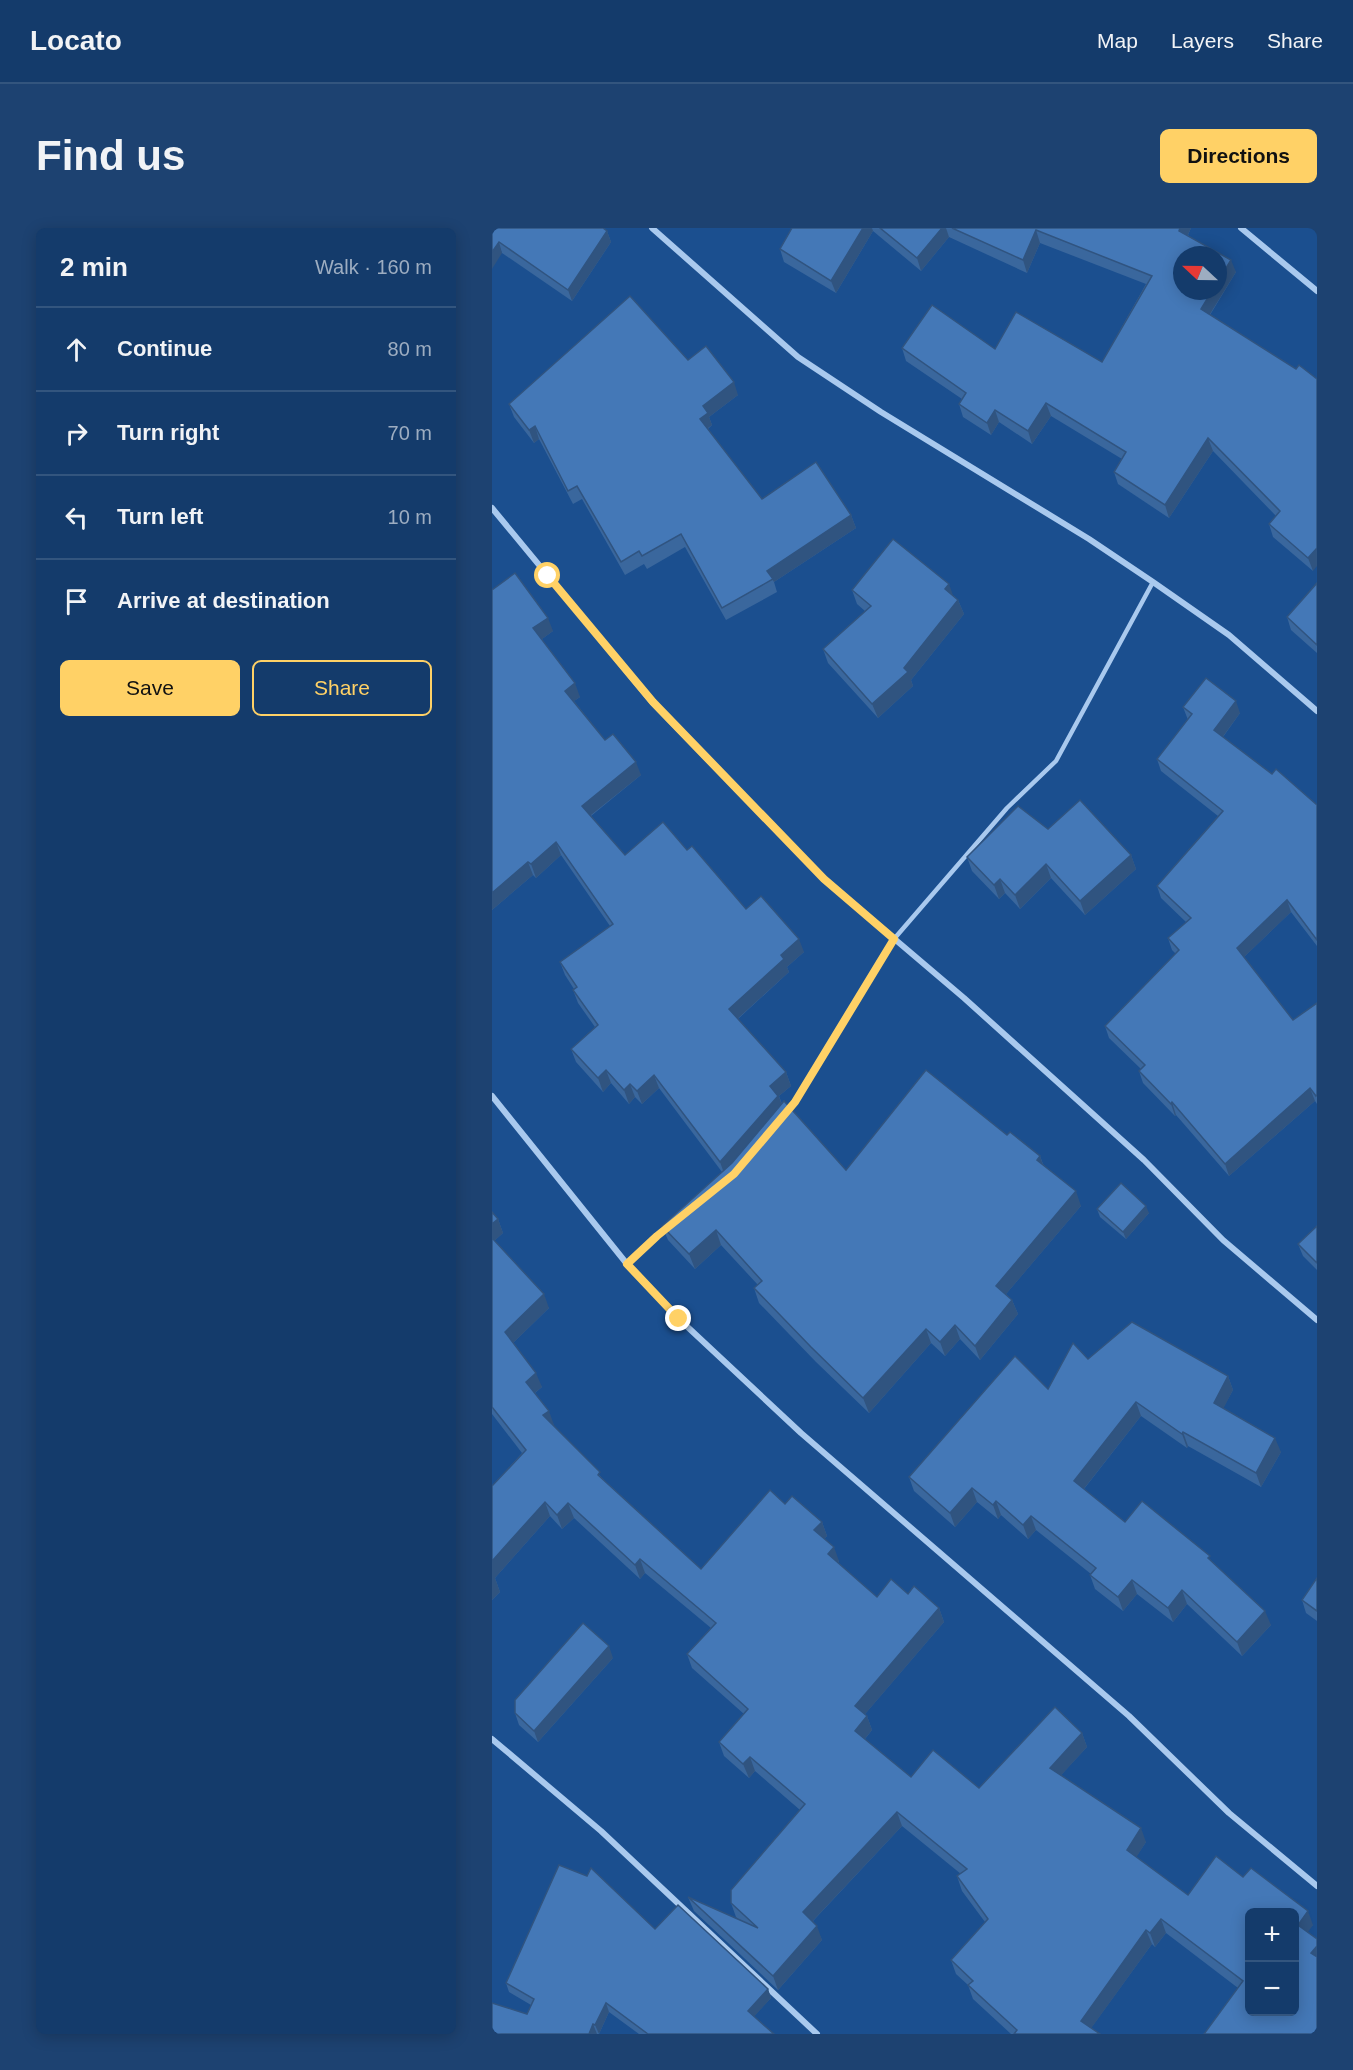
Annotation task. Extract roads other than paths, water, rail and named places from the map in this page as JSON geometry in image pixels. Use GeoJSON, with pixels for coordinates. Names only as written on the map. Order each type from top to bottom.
{"type":"FeatureCollection","features":[{"type":"Feature","properties":{"kind":"street"},"geometry":{"type":"LineString","coordinates":[[652,228],[798,357],[881,412],[1079,533],[1153,582],[1229,635],[1317,711]]}},
{"type":"Feature","properties":{"kind":"street"},"geometry":{"type":"LineString","coordinates":[[1240,228],[1317,291]]}},
{"type":"Feature","properties":{"kind":"street"},"geometry":{"type":"LineString","coordinates":[[492,507],[653,702],[824,879],[964,998],[1144,1160],[1223,1240],[1317,1320]]}},
{"type":"Feature","properties":{"kind":"street"},"geometry":{"type":"LineString","coordinates":[[492,1096],[627,1264],[679,1319],[801,1434],[1129,1716],[1229,1813],[1317,1886]]}},
{"type":"Feature","properties":{"kind":"street"},"geometry":{"type":"LineString","coordinates":[[492,1739],[601,1831],[817,2034]]}},
{"type":"Feature","properties":{"kind":"lane"},"geometry":{"type":"LineString","coordinates":[[780,1120],[795,1102],[894,939],[1007,808],[1056,761],[1153,582]]}},
{"type":"Feature","properties":{"kind":"lane"},"geometry":{"type":"LineString","coordinates":[[627,1264],[674,1222]]}}]}
